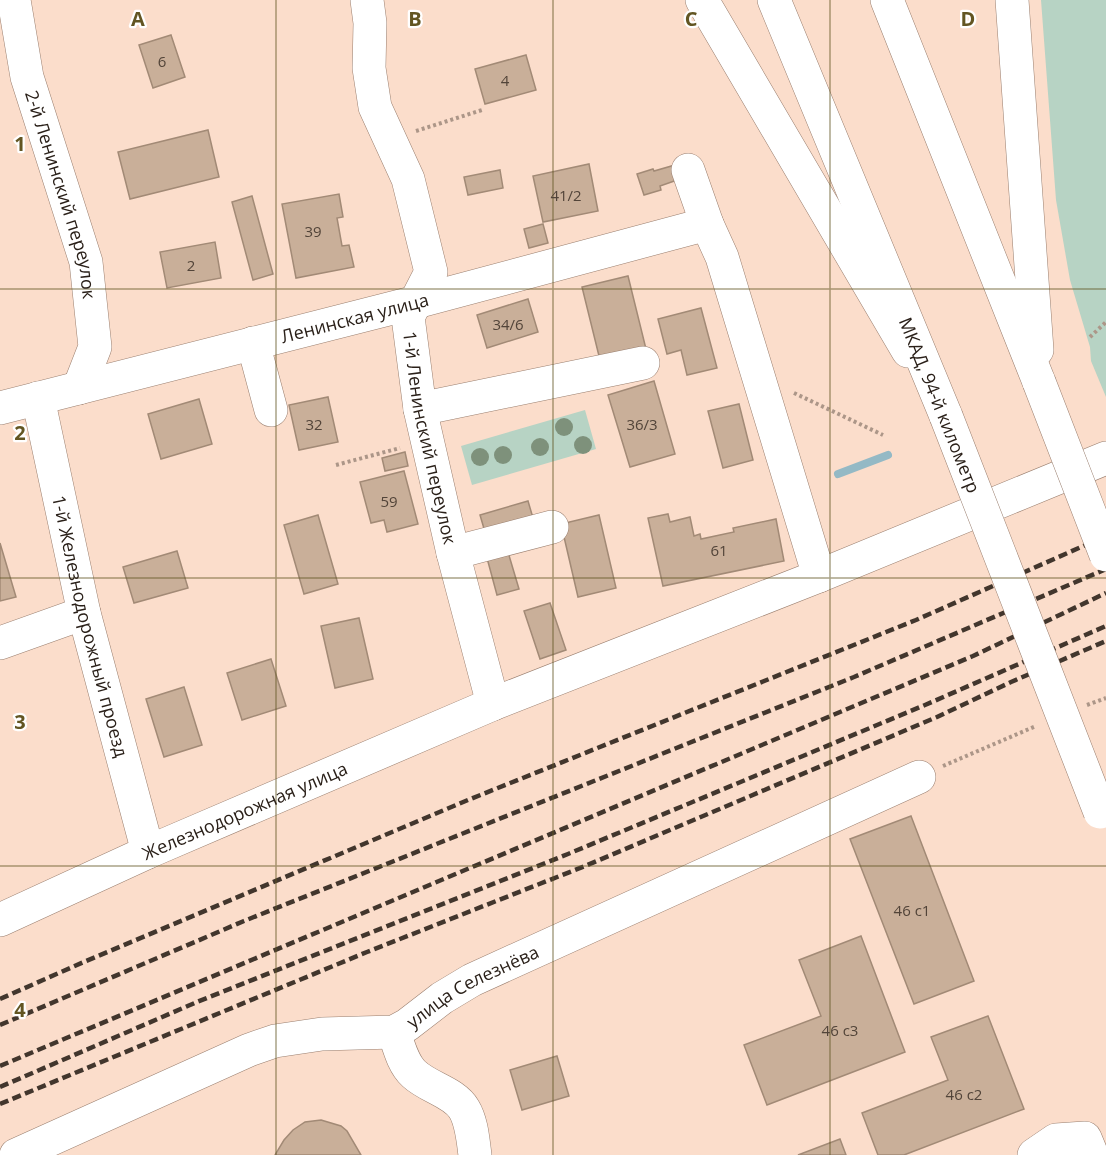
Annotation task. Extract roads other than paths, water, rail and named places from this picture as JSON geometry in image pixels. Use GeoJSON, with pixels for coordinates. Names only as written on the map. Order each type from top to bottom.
{"type":"FeatureCollection","features":[{"type":"Feature","properties":{"kind":"main road","name":"2-й Ленинский переулок"},"geometry":{"type":"LineString","coordinates":[[14,0],[27,77],[86,262],[95,347],[79,388]]}},
{"type":"Feature","properties":{"kind":"main road","name":"1-й Ленинский переулок"},"geometry":{"type":"LineString","coordinates":[[367,0],[370,23],[369,68],[375,107],[408,179],[431,272],[408,317],[420,409],[453,553],[493,704]]}},
{"type":"Feature","properties":{"kind":"main road"},"geometry":{"type":"LineString","coordinates":[[702,0],[946,416]]}},
{"type":"Feature","properties":{"kind":"main road","name":"МКАД, 94-й километр"},"geometry":{"type":"LineString","coordinates":[[774,0],[946,416],[1103,819]]}},
{"type":"Feature","properties":{"kind":"main road"},"geometry":{"type":"LineString","coordinates":[[887,0],[1106,555]]}},
{"type":"Feature","properties":{"kind":"main road"},"geometry":{"type":"LineString","coordinates":[[1012,0],[1039,382]]}},
{"type":"Feature","properties":{"kind":"main road"},"geometry":{"type":"LineString","coordinates":[[688,170],[707,224],[722,257],[819,576]]}},
{"type":"Feature","properties":{"kind":"main road","name":"Ленинская улица"},"geometry":{"type":"LineString","coordinates":[[0,408],[416,302],[707,224]]}},
{"type":"Feature","properties":{"kind":"main road"},"geometry":{"type":"LineString","coordinates":[[252,344],[271,410]]}},
{"type":"Feature","properties":{"kind":"main road"},"geometry":{"type":"LineString","coordinates":[[420,409],[643,363]]}},
{"type":"Feature","properties":{"kind":"main road","name":"1-й Железнодорожный проезд"},"geometry":{"type":"LineString","coordinates":[[39,398],[84,613],[148,852]]}},
{"type":"Feature","properties":{"kind":"main road","name":"Железнодорожная улица"},"geometry":{"type":"LineString","coordinates":[[0,920],[148,852],[493,704],[819,576],[1106,458]]}},
{"type":"Feature","properties":{"kind":"main road"},"geometry":{"type":"LineString","coordinates":[[453,553],[552,527]]}},
{"type":"Feature","properties":{"kind":"main road"},"geometry":{"type":"LineString","coordinates":[[0,643],[84,613]]}},
{"type":"Feature","properties":{"kind":"main road","name":"улица Селезнёва"},"geometry":{"type":"LineString","coordinates":[[16,1155],[249,1050],[275,1041],[322,1034],[394,1032],[472,980],[919,777]]}},
{"type":"Feature","properties":{"kind":"main road"},"geometry":{"type":"LineString","coordinates":[[394,1032],[403,1057],[413,1073],[425,1083],[451,1096],[465,1111],[475,1155]]}},
{"type":"Feature","properties":{"kind":"main road"},"geometry":{"type":"LineString","coordinates":[[1034,1155],[1056,1140],[1085,1138],[1092,1155]]}},
{"type":"Feature","properties":{"kind":"waterway"},"geometry":{"type":"LineString","coordinates":[[838,474],[888,455]]}},
{"type":"Feature","properties":{"kind":"railway"},"geometry":{"type":"LineString","coordinates":[[0,999],[468,800],[916,620],[1106,536]]}},
{"type":"Feature","properties":{"kind":"railway"},"geometry":{"type":"LineString","coordinates":[[0,1025],[244,921],[854,677],[1106,569]]}},
{"type":"Feature","properties":{"kind":"railway"},"geometry":{"type":"LineString","coordinates":[[0,1066],[973,656],[1106,593]]}},
{"type":"Feature","properties":{"kind":"railway"},"geometry":{"type":"LineString","coordinates":[[0,1087],[197,1002],[568,854],[925,705],[1106,626]]}},
{"type":"Feature","properties":{"kind":"railway"},"geometry":{"type":"LineString","coordinates":[[0,1104],[367,952],[585,866],[937,717],[1106,641]]}}]}
